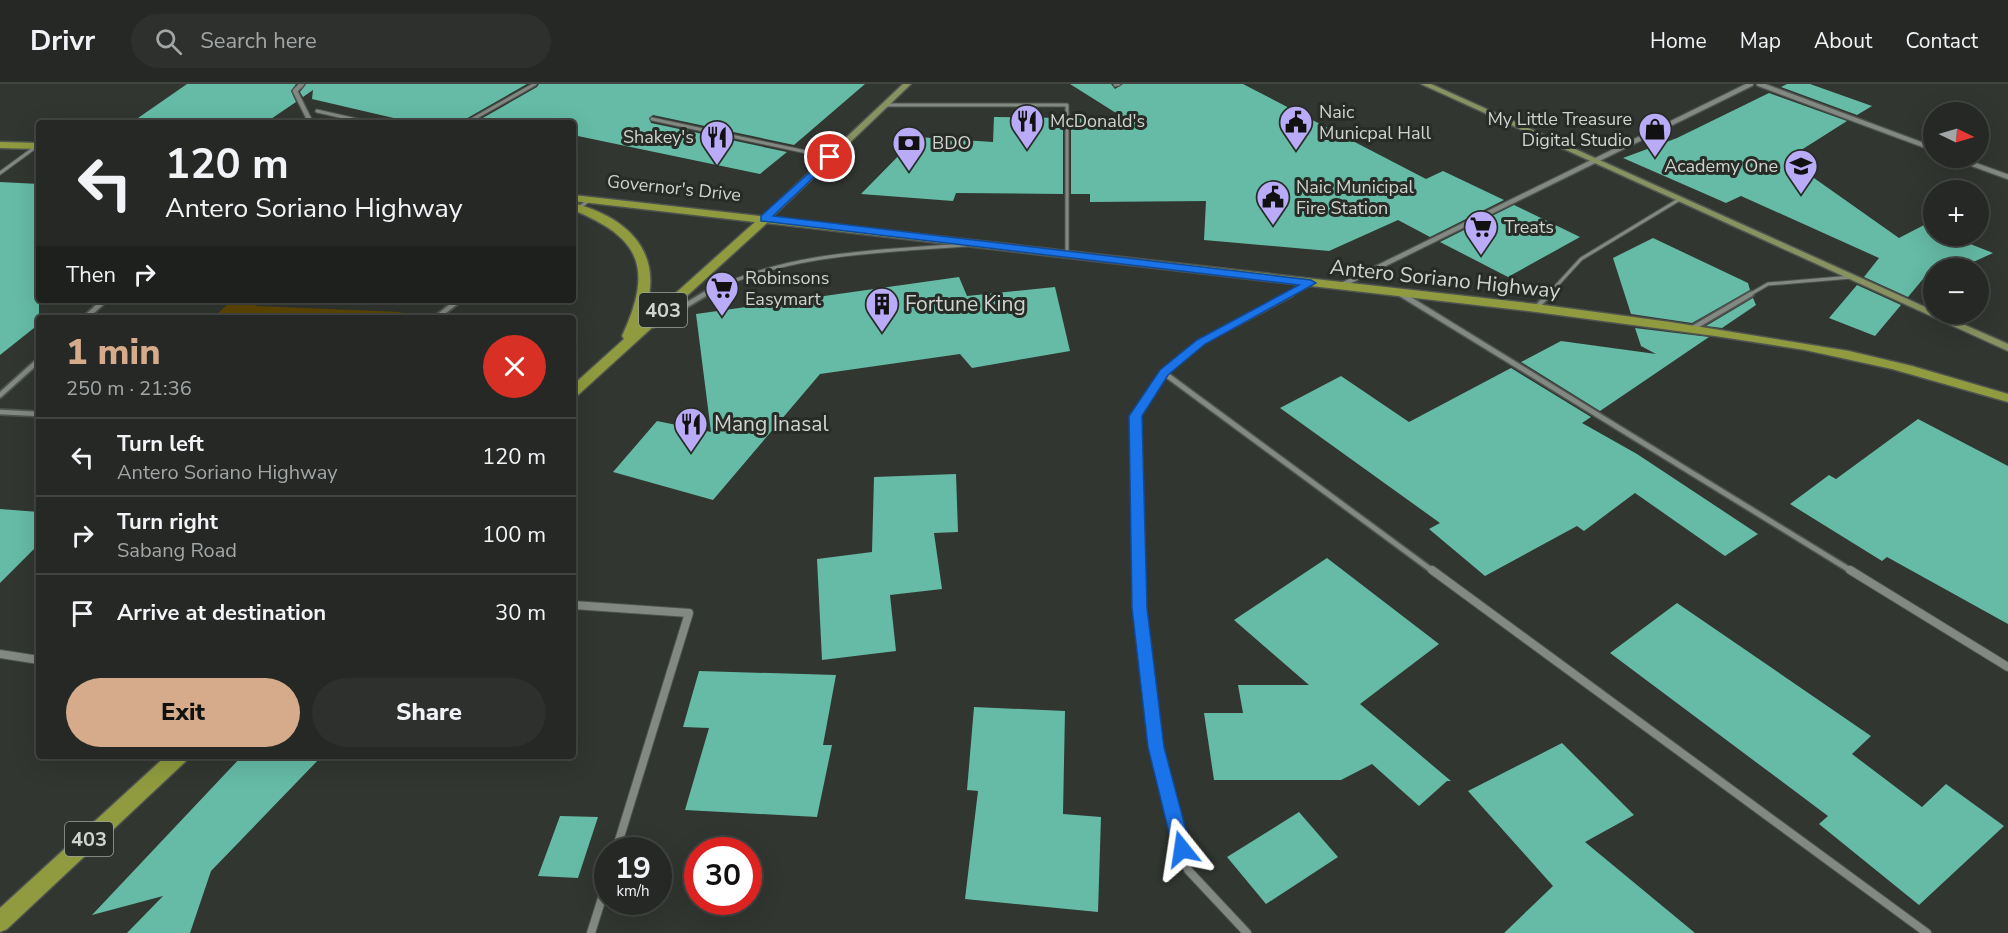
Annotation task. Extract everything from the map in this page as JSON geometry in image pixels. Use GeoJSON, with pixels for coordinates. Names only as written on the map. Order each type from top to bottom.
{"type":"FeatureCollection","features":[{"type":"Feature","properties":{"kind":"main road","name":"403"},"geometry":{"type":"LineString","coordinates":[[765,219],[907,84]]}},
{"type":"Feature","properties":{"kind":"main road"},"geometry":{"type":"LineString","coordinates":[[1425,84],[2008,348]]}},
{"type":"Feature","properties":{"kind":"main road"},"geometry":{"type":"LineString","coordinates":[[0,145],[36,146]]}},
{"type":"Feature","properties":{"kind":"main road","name":"Governor's Drive"},"geometry":{"type":"LineString","coordinates":[[576,205],[589,200],[765,219]]}},
{"type":"Feature","properties":{"kind":"main road"},"geometry":{"type":"LineString","coordinates":[[576,207],[616,226],[641,256],[647,277],[644,300],[623,345]]}},
{"type":"Feature","properties":{"kind":"main road","name":"Antero Soriano Highway"},"geometry":{"type":"LineString","coordinates":[[765,219],[1536,308],[1691,329],[1787,344],[1894,365],[2008,398]]}},
{"type":"Feature","properties":{"kind":"main road","name":"Governor's Drive"},"geometry":{"type":"LineString","coordinates":[[576,389],[765,219]]}},
{"type":"Feature","properties":{"kind":"main road","name":"403"},"geometry":{"type":"LineString","coordinates":[[0,922],[176,759]]}},
{"type":"Feature","properties":{"kind":"street"},"geometry":{"type":"LineString","coordinates":[[301,84],[295,91],[310,120]]}},
{"type":"Feature","properties":{"kind":"street"},"geometry":{"type":"LineString","coordinates":[[1339,287],[1750,84]]}},
{"type":"Feature","properties":{"kind":"street"},"geometry":{"type":"LineString","coordinates":[[1759,84],[1923,145]]}},
{"type":"Feature","properties":{"kind":"street"},"geometry":{"type":"LineString","coordinates":[[1983,168],[2008,177]]}},
{"type":"Feature","properties":{"kind":"street"},"geometry":{"type":"LineString","coordinates":[[1247,933],[1188,870],[1156,747],[1140,608],[1136,416],[1164,372],[1201,342],[1311,283]]}},
{"type":"Feature","properties":{"kind":"street"},"geometry":{"type":"LineString","coordinates":[[1401,294],[2008,667]]}},
{"type":"Feature","properties":{"kind":"street"},"geometry":{"type":"LineString","coordinates":[[1164,372],[1927,933]]}},
{"type":"Feature","properties":{"kind":"street"},"geometry":{"type":"LineString","coordinates":[[576,605],[689,613],[620,837]]}},
{"type":"Feature","properties":{"kind":"street"},"geometry":{"type":"LineString","coordinates":[[0,654],[36,660]]}},
{"type":"Feature","properties":{"kind":"street"},"geometry":{"type":"LineString","coordinates":[[591,933],[597,915]]}},
{"type":"Feature","properties":{"kind":"lane"},"geometry":{"type":"LineString","coordinates":[[471,120],[535,84]]}},
{"type":"Feature","properties":{"kind":"lane"},"geometry":{"type":"LineString","coordinates":[[885,105],[1067,105],[1067,255]]}},
{"type":"Feature","properties":{"kind":"lane"},"geometry":{"type":"LineString","coordinates":[[317,111],[357,120]]}},
{"type":"Feature","properties":{"kind":"lane"},"geometry":{"type":"LineString","coordinates":[[652,119],[830,157]]}},
{"type":"Feature","properties":{"kind":"lane"},"geometry":{"type":"LineString","coordinates":[[0,173],[36,147]]}},
{"type":"Feature","properties":{"kind":"lane"},"geometry":{"type":"LineString","coordinates":[[1536,308],[1581,259],[1680,199]]}},
{"type":"Feature","properties":{"kind":"lane"},"geometry":{"type":"LineString","coordinates":[[623,345],[707,293],[762,271],[847,255],[978,245]]}},
{"type":"Feature","properties":{"kind":"lane"},"geometry":{"type":"LineString","coordinates":[[1691,329],[1768,284],[1852,277]]}},
{"type":"Feature","properties":{"kind":"lane"},"geometry":{"type":"LineString","coordinates":[[88,315],[102,303]]}},
{"type":"Feature","properties":{"kind":"lane"},"geometry":{"type":"LineString","coordinates":[[440,315],[455,303]]}},
{"type":"Feature","properties":{"kind":"lane"},"geometry":{"type":"LineString","coordinates":[[0,395],[36,363]]}},
{"type":"Feature","properties":{"kind":"lane"},"geometry":{"type":"LineString","coordinates":[[0,412],[36,414]]}},
{"type":"Feature","properties":{"kind":"shaded area"},"geometry":{"type":"Polygon","coordinates":[[[229,303],[401,312],[399,315],[216,315],[229,303]]]}},
{"type":"Feature","properties":{"kind":"building"},"geometry":{"type":"Polygon","coordinates":[[[187,84],[296,84],[291,91],[296,102],[269,120],[138,118],[187,84]]]}},
{"type":"Feature","properties":{"kind":"building"},"geometry":{"type":"Polygon","coordinates":[[[306,84],[527,84],[464,120],[402,120],[312,99],[313,90],[303,97],[300,92],[306,84]]]}},
{"type":"Feature","properties":{"kind":"building"},"geometry":{"type":"Polygon","coordinates":[[[539,84],[865,84],[794,145],[653,115],[649,118],[651,123],[787,152],[760,174],[576,136],[576,120],[479,120],[539,84]]]}},
{"type":"Feature","properties":{"kind":"building"},"geometry":{"type":"Polygon","coordinates":[[[1070,84],[1111,84],[1115,89],[1123,84],[1243,84],[1426,179],[1443,171],[1504,200],[1430,237],[1398,220],[1329,251],[1204,240],[1206,201],[1090,202],[1090,194],[1071,194],[1071,118],[1124,118],[1070,84]]]}},
{"type":"Feature","properties":{"kind":"building"},"geometry":{"type":"Polygon","coordinates":[[[1787,84],[1810,84],[1872,106],[1857,115],[1781,87],[1787,84]]]}},
{"type":"Feature","properties":{"kind":"building"},"geometry":{"type":"Polygon","coordinates":[[[1769,93],[1847,121],[1787,159],[1899,238],[1923,226],[1923,246],[1975,246],[1993,253],[1982,258],[1923,258],[1923,279],[1908,297],[1864,277],[1879,258],[1741,196],[1726,203],[1623,158],[1677,138],[1769,93]]]}},
{"type":"Feature","properties":{"kind":"building"},"geometry":{"type":"Polygon","coordinates":[[[994,117],[1063,118],[1063,194],[956,193],[953,201],[861,194],[917,137],[993,142],[994,117]]]}},
{"type":"Feature","properties":{"kind":"building"},"geometry":{"type":"Polygon","coordinates":[[[0,182],[36,184],[36,303],[39,303],[39,315],[36,315],[36,326],[0,355],[0,182]]]}},
{"type":"Feature","properties":{"kind":"building"},"geometry":{"type":"Polygon","coordinates":[[[1514,205],[1580,237],[1508,277],[1440,242],[1514,205]]]}},
{"type":"Feature","properties":{"kind":"building"},"geometry":{"type":"Polygon","coordinates":[[[1653,238],[1748,283],[1750,290],[1692,323],[1631,314],[1613,258],[1653,238]]]}},
{"type":"Feature","properties":{"kind":"building","name":"Fortune King"},"geometry":{"type":"Polygon","coordinates":[[[959,277],[967,296],[1055,287],[1070,351],[972,368],[960,354],[820,374],[713,500],[613,472],[657,421],[711,432],[696,314],[959,277]]]}},
{"type":"Feature","properties":{"kind":"building"},"geometry":{"type":"Polygon","coordinates":[[[1857,285],[1901,305],[1875,336],[1829,318],[1857,285]]]}},
{"type":"Feature","properties":{"kind":"building"},"geometry":{"type":"Polygon","coordinates":[[[1753,298],[1756,305],[1722,328],[1706,326],[1753,298]]]}},
{"type":"Feature","properties":{"kind":"building"},"geometry":{"type":"Polygon","coordinates":[[[1635,328],[1709,337],[1600,411],[1521,362],[1561,341],[1656,354],[1641,346],[1635,328]]]}},
{"type":"Feature","properties":{"kind":"building"},"geometry":{"type":"Polygon","coordinates":[[[1511,368],[1591,417],[1582,423],[1637,454],[1758,534],[1725,556],[1635,493],[1584,531],[1577,526],[1485,576],[1429,529],[1440,523],[1280,408],[1341,376],[1409,422],[1511,368]]]}},
{"type":"Feature","properties":{"kind":"building"},"geometry":{"type":"Polygon","coordinates":[[[1918,419],[2008,466],[2008,624],[1887,557],[1882,561],[1790,504],[1829,475],[1836,479],[1918,419]]]}},
{"type":"Feature","properties":{"kind":"building"},"geometry":{"type":"Polygon","coordinates":[[[956,474],[958,532],[934,533],[942,589],[890,595],[896,651],[822,660],[817,559],[872,552],[874,477],[956,474]]]}},
{"type":"Feature","properties":{"kind":"building"},"geometry":{"type":"Polygon","coordinates":[[[0,509],[36,512],[36,547],[0,583],[0,509]]]}},
{"type":"Feature","properties":{"kind":"building"},"geometry":{"type":"Polygon","coordinates":[[[1327,558],[1439,644],[1360,704],[1451,781],[1447,781],[1419,806],[1372,764],[1341,780],[1214,780],[1204,713],[1243,713],[1238,685],[1309,685],[1234,620],[1327,558]]]}},
{"type":"Feature","properties":{"kind":"building"},"geometry":{"type":"Polygon","coordinates":[[[1677,603],[1871,736],[1852,754],[1922,807],[1946,784],[2004,826],[1919,905],[1819,824],[1828,816],[1610,653],[1677,603]]]}},
{"type":"Feature","properties":{"kind":"building"},"geometry":{"type":"Polygon","coordinates":[[[699,671],[836,675],[823,745],[832,745],[817,817],[685,810],[709,728],[683,727],[699,671]]]}},
{"type":"Feature","properties":{"kind":"building"},"geometry":{"type":"Polygon","coordinates":[[[974,707],[1065,711],[1063,814],[1101,817],[1098,912],[965,899],[978,791],[967,790],[974,707]]]}},
{"type":"Feature","properties":{"kind":"building"},"geometry":{"type":"Polygon","coordinates":[[[1562,743],[1634,815],[1585,842],[1695,933],[1504,933],[1553,886],[1468,791],[1562,743]]]}},
{"type":"Feature","properties":{"kind":"building"},"geometry":{"type":"Polygon","coordinates":[[[239,759],[319,759],[211,871],[190,933],[127,933],[163,896],[92,915],[239,759]]]}},
{"type":"Feature","properties":{"kind":"building"},"geometry":{"type":"Polygon","coordinates":[[[1299,812],[1338,857],[1266,904],[1227,857],[1299,812]]]}},
{"type":"Feature","properties":{"kind":"building"},"geometry":{"type":"Polygon","coordinates":[[[560,816],[598,817],[578,878],[538,876],[560,816]]]}},
{"type":"Feature","properties":{"kind":"place","name":"McDonald's"},"geometry":{"type":"Point","coordinates":[1027,150]}},
{"type":"Feature","properties":{"kind":"place","name":"Naic Municpal Hall"},"geometry":{"type":"Point","coordinates":[1296,151]}},
{"type":"Feature","properties":{"kind":"place","name":"My Little Treasure Digital Studio"},"geometry":{"type":"Point","coordinates":[1655,158]}},
{"type":"Feature","properties":{"kind":"place","name":"Shakey's"},"geometry":{"type":"Point","coordinates":[717,166]}},
{"type":"Feature","properties":{"kind":"place","name":"BDO"},"geometry":{"type":"Point","coordinates":[909,172]}},
{"type":"Feature","properties":{"kind":"place","name":"Academy One"},"geometry":{"type":"Point","coordinates":[1801,195]}},
{"type":"Feature","properties":{"kind":"place","name":"Naic Municipal Fire Station"},"geometry":{"type":"Point","coordinates":[1273,226]}},
{"type":"Feature","properties":{"kind":"place","name":"Treats"},"geometry":{"type":"Point","coordinates":[1481,256]}},
{"type":"Feature","properties":{"kind":"place","name":"Robinsons Easymart"},"geometry":{"type":"Point","coordinates":[722,317]}},
{"type":"Feature","properties":{"kind":"place","name":"Fortune King"},"geometry":{"type":"Point","coordinates":[882,333]}},
{"type":"Feature","properties":{"kind":"place","name":"Mang Inasal"},"geometry":{"type":"Point","coordinates":[691,453]}},
{"type":"Feature","properties":{"kind":"route"},"geometry":{"type":"LineString","coordinates":[[830,157],[765,219],[1311,283],[1201,342],[1164,372],[1136,416],[1140,608],[1156,747],[1182,849]]}}]}
